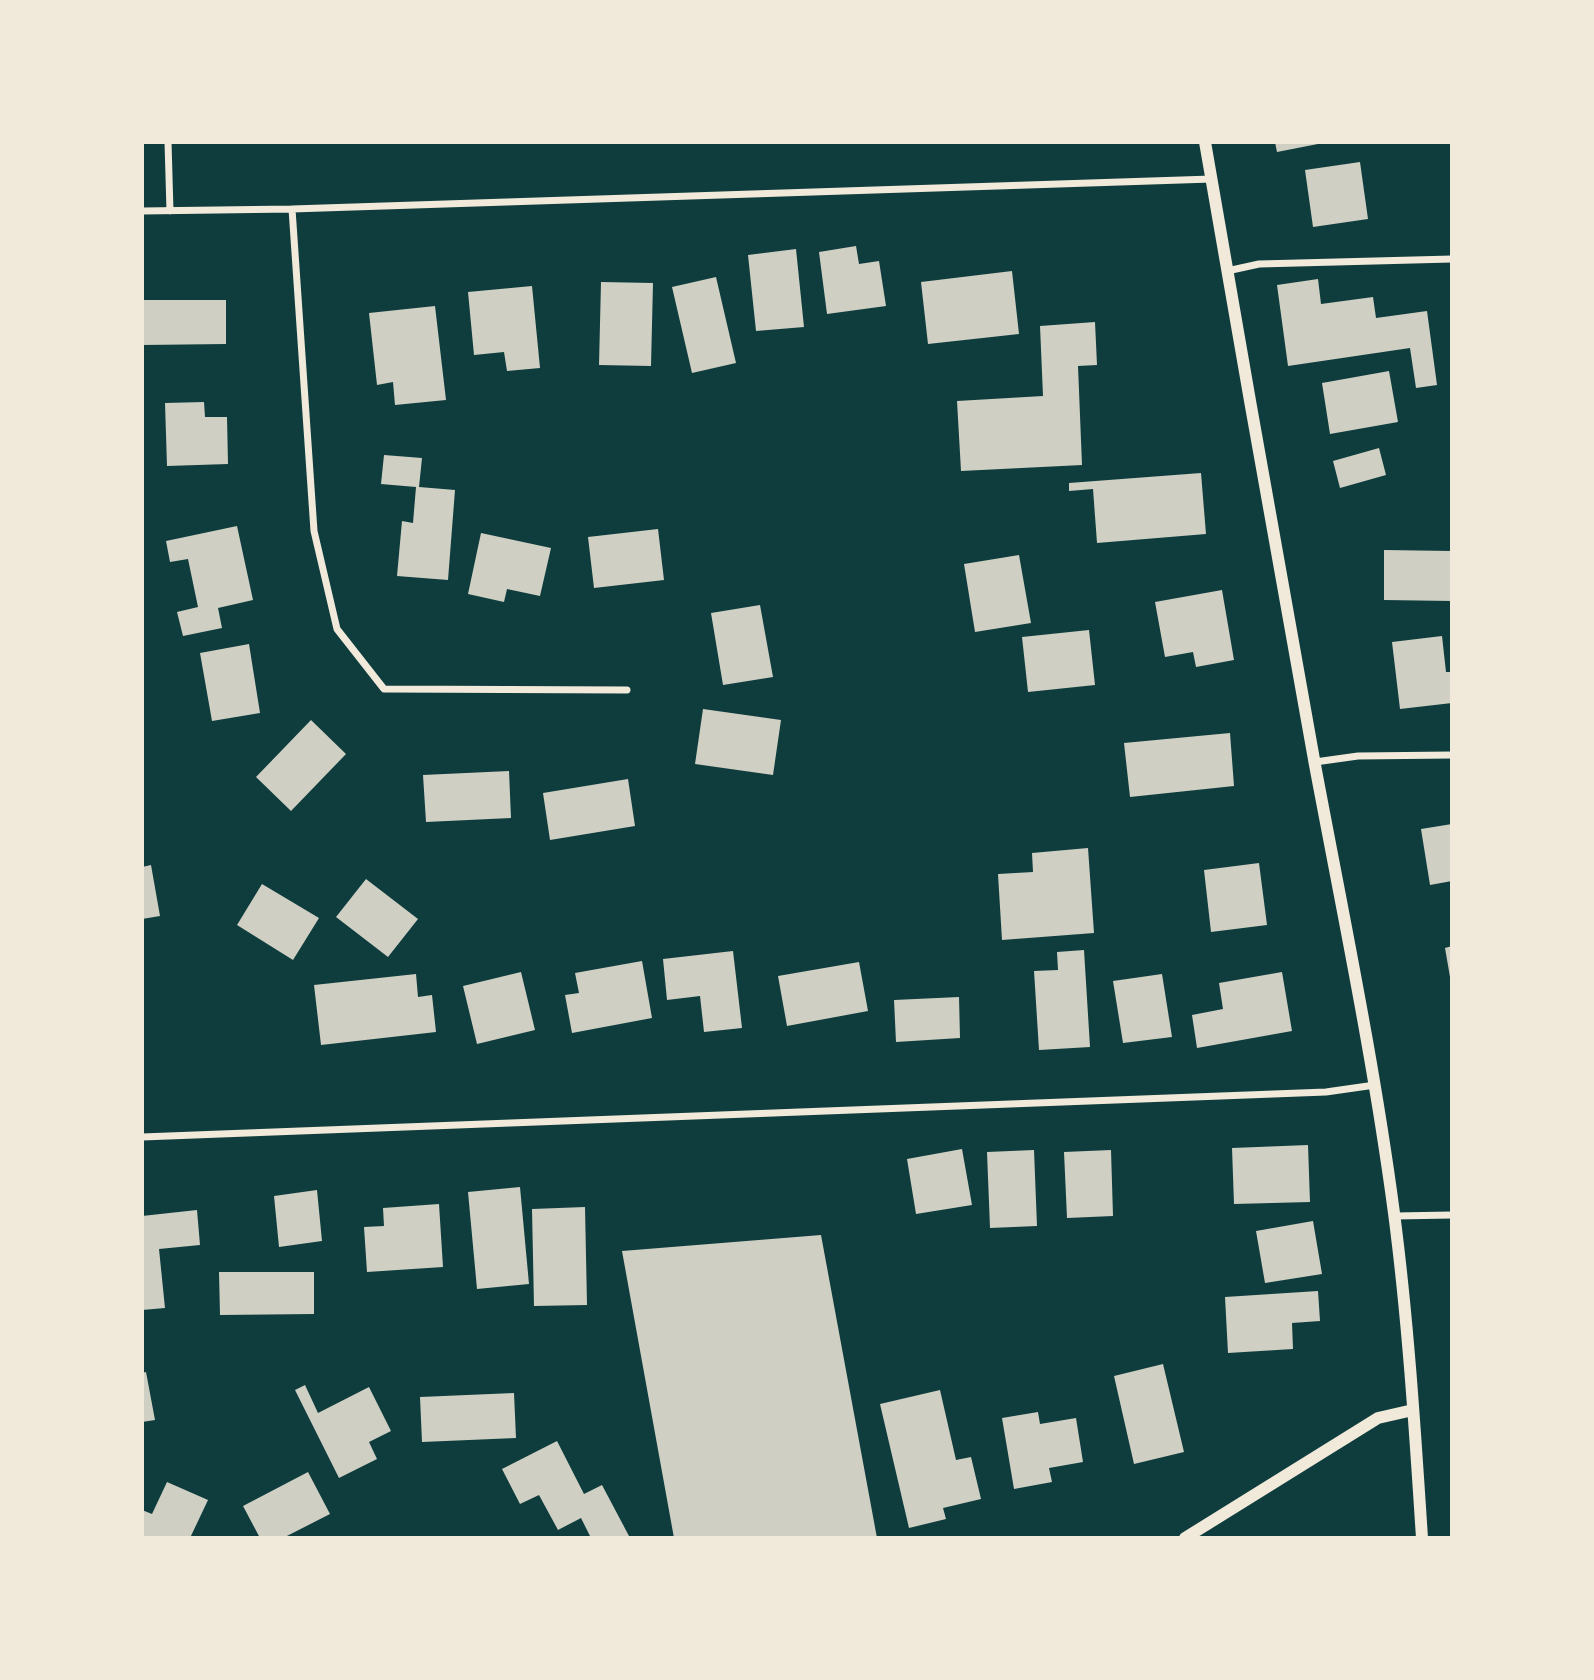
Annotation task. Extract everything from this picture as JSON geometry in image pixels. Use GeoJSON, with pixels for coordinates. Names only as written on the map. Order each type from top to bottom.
{"type":"FeatureCollection","features":[{"type":"Feature","properties":{"kind":"street"},"geometry":{"type":"LineString","coordinates":[[168,142],[170,211]]}},
{"type":"Feature","properties":{"kind":"street"},"geometry":{"type":"LineString","coordinates":[[1205,142],[1226,271],[1375,1084],[1395,1216],[1422,1538]]}},
{"type":"Feature","properties":{"kind":"street"},"geometry":{"type":"LineString","coordinates":[[142,211],[292,209],[1212,179]]}},
{"type":"Feature","properties":{"kind":"street"},"geometry":{"type":"LineString","coordinates":[[292,209],[314,531],[337,629],[384,688],[627,690]]}},
{"type":"Feature","properties":{"kind":"street"},"geometry":{"type":"LineString","coordinates":[[1226,271],[1259,264],[1452,259]]}},
{"type":"Feature","properties":{"kind":"street"},"geometry":{"type":"LineString","coordinates":[[1315,762],[1358,756],[1452,755]]}},
{"type":"Feature","properties":{"kind":"street"},"geometry":{"type":"LineString","coordinates":[[142,1137],[1326,1092],[1375,1084]]}},
{"type":"Feature","properties":{"kind":"street"},"geometry":{"type":"LineString","coordinates":[[1395,1216],[1452,1215]]}},
{"type":"Feature","properties":{"kind":"street"},"geometry":{"type":"LineString","coordinates":[[1185,1538],[1378,1418],[1413,1410]]}},
{"type":"Feature","properties":{"kind":"building"},"geometry":{"type":"Polygon","coordinates":[[[1275,142],[1323,142],[1323,143],[1277,152],[1275,142]]]}},
{"type":"Feature","properties":{"kind":"building"},"geometry":{"type":"Polygon","coordinates":[[[1360,162],[1368,219],[1313,227],[1305,170],[1360,162]]]}},
{"type":"Feature","properties":{"kind":"building"},"geometry":{"type":"Polygon","coordinates":[[[856,246],[859,264],[879,261],[886,306],[827,314],[819,252],[856,246]]]}},
{"type":"Feature","properties":{"kind":"building"},"geometry":{"type":"Polygon","coordinates":[[[796,249],[804,327],[756,331],[748,255],[796,249]]]}},
{"type":"Feature","properties":{"kind":"building"},"geometry":{"type":"Polygon","coordinates":[[[1012,271],[1019,334],[928,344],[921,282],[1012,271]]]}},
{"type":"Feature","properties":{"kind":"building"},"geometry":{"type":"Polygon","coordinates":[[[716,277],[736,363],[692,373],[672,287],[716,277]]]}},
{"type":"Feature","properties":{"kind":"building"},"geometry":{"type":"Polygon","coordinates":[[[1318,279],[1321,304],[1373,297],[1376,318],[1427,311],[1437,385],[1416,388],[1410,348],[1288,366],[1277,285],[1318,279]]]}},
{"type":"Feature","properties":{"kind":"building"},"geometry":{"type":"Polygon","coordinates":[[[601,282],[653,283],[651,366],[599,365],[601,282]]]}},
{"type":"Feature","properties":{"kind":"building"},"geometry":{"type":"Polygon","coordinates":[[[532,286],[540,368],[507,371],[504,352],[474,355],[468,292],[532,286]]]}},
{"type":"Feature","properties":{"kind":"building"},"geometry":{"type":"Polygon","coordinates":[[[142,300],[226,300],[226,344],[142,345],[142,300]]]}},
{"type":"Feature","properties":{"kind":"building"},"geometry":{"type":"Polygon","coordinates":[[[435,306],[446,400],[395,405],[393,382],[377,385],[369,313],[435,306]]]}},
{"type":"Feature","properties":{"kind":"building"},"geometry":{"type":"Polygon","coordinates":[[[1095,322],[1097,365],[1078,366],[1082,465],[961,471],[957,401],[1043,396],[1040,326],[1095,322]]]}},
{"type":"Feature","properties":{"kind":"building"},"geometry":{"type":"Polygon","coordinates":[[[1389,371],[1398,422],[1330,434],[1322,383],[1389,371]]]}},
{"type":"Feature","properties":{"kind":"building"},"geometry":{"type":"Polygon","coordinates":[[[204,402],[205,417],[227,417],[228,464],[167,466],[165,403],[204,402]]]}},
{"type":"Feature","properties":{"kind":"building"},"geometry":{"type":"Polygon","coordinates":[[[1379,448],[1386,475],[1340,488],[1333,461],[1379,448]]]}},
{"type":"Feature","properties":{"kind":"building"},"geometry":{"type":"Polygon","coordinates":[[[384,455],[422,458],[419,487],[455,490],[448,580],[397,576],[402,521],[413,523],[416,487],[381,484],[384,455]]]}},
{"type":"Feature","properties":{"kind":"building"},"geometry":{"type":"Polygon","coordinates":[[[1201,473],[1206,534],[1097,543],[1093,489],[1069,491],[1069,483],[1201,473]]]}},
{"type":"Feature","properties":{"kind":"building"},"geometry":{"type":"Polygon","coordinates":[[[237,526],[253,600],[218,608],[222,628],[183,636],[177,612],[198,607],[188,559],[170,562],[166,541],[237,526]]]}},
{"type":"Feature","properties":{"kind":"building"},"geometry":{"type":"Polygon","coordinates":[[[658,529],[664,580],[594,588],[588,537],[658,529]]]}},
{"type":"Feature","properties":{"kind":"building"},"geometry":{"type":"Polygon","coordinates":[[[481,533],[551,548],[540,596],[507,589],[504,602],[468,594],[481,533]]]}},
{"type":"Feature","properties":{"kind":"building"},"geometry":{"type":"Polygon","coordinates":[[[1384,550],[1452,551],[1452,601],[1384,600],[1384,550]]]}},
{"type":"Feature","properties":{"kind":"building"},"geometry":{"type":"Polygon","coordinates":[[[1019,555],[1031,623],[975,632],[964,564],[1019,555]]]}},
{"type":"Feature","properties":{"kind":"building"},"geometry":{"type":"Polygon","coordinates":[[[1222,590],[1234,660],[1196,667],[1193,652],[1165,657],[1155,602],[1222,590]]]}},
{"type":"Feature","properties":{"kind":"building"},"geometry":{"type":"Polygon","coordinates":[[[760,605],[773,677],[723,685],[711,613],[760,605]]]}},
{"type":"Feature","properties":{"kind":"building"},"geometry":{"type":"Polygon","coordinates":[[[1089,630],[1095,685],[1028,692],[1022,637],[1089,630]]]}},
{"type":"Feature","properties":{"kind":"building"},"geometry":{"type":"Polygon","coordinates":[[[1442,636],[1446,672],[1452,672],[1452,703],[1400,709],[1392,642],[1442,636]]]}},
{"type":"Feature","properties":{"kind":"building"},"geometry":{"type":"Polygon","coordinates":[[[249,644],[260,713],[212,721],[200,653],[249,644]]]}},
{"type":"Feature","properties":{"kind":"building"},"geometry":{"type":"Polygon","coordinates":[[[703,709],[781,720],[773,775],[695,764],[703,709]]]}},
{"type":"Feature","properties":{"kind":"building"},"geometry":{"type":"Polygon","coordinates":[[[311,720],[346,754],[291,811],[256,777],[311,720]]]}},
{"type":"Feature","properties":{"kind":"building"},"geometry":{"type":"Polygon","coordinates":[[[1230,733],[1234,786],[1130,797],[1124,743],[1230,733]]]}},
{"type":"Feature","properties":{"kind":"building"},"geometry":{"type":"Polygon","coordinates":[[[509,771],[511,818],[426,822],[423,775],[509,771]]]}},
{"type":"Feature","properties":{"kind":"building"},"geometry":{"type":"Polygon","coordinates":[[[628,779],[635,826],[550,840],[543,793],[628,779]]]}},
{"type":"Feature","properties":{"kind":"building"},"geometry":{"type":"Polygon","coordinates":[[[1452,824],[1452,881],[1430,885],[1421,829],[1452,824]]]}},
{"type":"Feature","properties":{"kind":"building"},"geometry":{"type":"Polygon","coordinates":[[[1088,848],[1094,933],[1002,940],[998,874],[1033,872],[1032,853],[1088,848]]]}},
{"type":"Feature","properties":{"kind":"building"},"geometry":{"type":"Polygon","coordinates":[[[1259,863],[1267,925],[1211,932],[1204,870],[1259,863]]]}},
{"type":"Feature","properties":{"kind":"building"},"geometry":{"type":"Polygon","coordinates":[[[151,865],[160,916],[142,919],[142,867],[151,865]]]}},
{"type":"Feature","properties":{"kind":"building"},"geometry":{"type":"Polygon","coordinates":[[[366,879],[418,919],[388,957],[336,917],[366,879]]]}},
{"type":"Feature","properties":{"kind":"building"},"geometry":{"type":"Polygon","coordinates":[[[262,884],[319,918],[293,960],[237,925],[262,884]]]}},
{"type":"Feature","properties":{"kind":"building"},"geometry":{"type":"Polygon","coordinates":[[[1452,946],[1452,977],[1450,977],[1445,948],[1452,946]]]}},
{"type":"Feature","properties":{"kind":"building"},"geometry":{"type":"Polygon","coordinates":[[[1084,950],[1090,1047],[1039,1050],[1034,971],[1058,970],[1057,952],[1084,950]]]}},
{"type":"Feature","properties":{"kind":"building"},"geometry":{"type":"Polygon","coordinates":[[[733,951],[742,1028],[704,1032],[700,996],[667,1000],[663,959],[733,951]]]}},
{"type":"Feature","properties":{"kind":"building"},"geometry":{"type":"Polygon","coordinates":[[[642,961],[652,1018],[572,1033],[565,995],[579,993],[575,973],[642,961]]]}},
{"type":"Feature","properties":{"kind":"building"},"geometry":{"type":"Polygon","coordinates":[[[859,962],[868,1011],[787,1026],[778,976],[859,962]]]}},
{"type":"Feature","properties":{"kind":"building"},"geometry":{"type":"Polygon","coordinates":[[[521,972],[535,1030],[477,1044],[463,986],[521,972]]]}},
{"type":"Feature","properties":{"kind":"building"},"geometry":{"type":"Polygon","coordinates":[[[1282,972],[1292,1031],[1197,1048],[1192,1015],[1223,1009],[1219,983],[1282,972]]]}},
{"type":"Feature","properties":{"kind":"building"},"geometry":{"type":"Polygon","coordinates":[[[416,974],[418,997],[432,995],[436,1032],[321,1045],[314,985],[416,974]]]}},
{"type":"Feature","properties":{"kind":"building"},"geometry":{"type":"Polygon","coordinates":[[[1162,974],[1172,1037],[1123,1043],[1113,981],[1162,974]]]}},
{"type":"Feature","properties":{"kind":"building"},"geometry":{"type":"Polygon","coordinates":[[[959,997],[960,1038],[896,1042],[894,1000],[959,997]]]}},
{"type":"Feature","properties":{"kind":"building"},"geometry":{"type":"Polygon","coordinates":[[[1308,1145],[1310,1202],[1234,1204],[1232,1148],[1308,1145]]]}},
{"type":"Feature","properties":{"kind":"building"},"geometry":{"type":"Polygon","coordinates":[[[962,1149],[972,1205],[916,1214],[907,1159],[962,1149]]]}},
{"type":"Feature","properties":{"kind":"building"},"geometry":{"type":"Polygon","coordinates":[[[1034,1150],[1037,1226],[990,1228],[987,1152],[1034,1150]]]}},
{"type":"Feature","properties":{"kind":"building"},"geometry":{"type":"Polygon","coordinates":[[[1111,1150],[1113,1216],[1067,1218],[1064,1152],[1111,1150]]]}},
{"type":"Feature","properties":{"kind":"building"},"geometry":{"type":"Polygon","coordinates":[[[520,1187],[529,1284],[477,1289],[468,1192],[520,1187]]]}},
{"type":"Feature","properties":{"kind":"building"},"geometry":{"type":"Polygon","coordinates":[[[317,1190],[322,1241],[279,1247],[274,1196],[317,1190]]]}},
{"type":"Feature","properties":{"kind":"building"},"geometry":{"type":"Polygon","coordinates":[[[439,1204],[443,1267],[367,1272],[364,1227],[384,1226],[383,1208],[439,1204]]]}},
{"type":"Feature","properties":{"kind":"building"},"geometry":{"type":"Polygon","coordinates":[[[585,1207],[587,1305],[534,1306],[532,1209],[585,1207]]]}},
{"type":"Feature","properties":{"kind":"building"},"geometry":{"type":"Polygon","coordinates":[[[197,1210],[200,1245],[159,1249],[165,1308],[142,1310],[142,1216],[197,1210]]]}},
{"type":"Feature","properties":{"kind":"building"},"geometry":{"type":"Polygon","coordinates":[[[1313,1221],[1322,1274],[1265,1283],[1256,1231],[1313,1221]]]}},
{"type":"Feature","properties":{"kind":"building"},"geometry":{"type":"Polygon","coordinates":[[[821,1235],[877,1538],[674,1538],[622,1251],[821,1235]]]}},
{"type":"Feature","properties":{"kind":"building"},"geometry":{"type":"Polygon","coordinates":[[[219,1272],[314,1272],[314,1314],[220,1315],[219,1272]]]}},
{"type":"Feature","properties":{"kind":"building"},"geometry":{"type":"Polygon","coordinates":[[[1318,1291],[1320,1321],[1292,1323],[1293,1349],[1228,1353],[1225,1297],[1318,1291]]]}},
{"type":"Feature","properties":{"kind":"building"},"geometry":{"type":"Polygon","coordinates":[[[1163,1364],[1184,1452],[1134,1464],[1114,1376],[1163,1364]]]}},
{"type":"Feature","properties":{"kind":"building"},"geometry":{"type":"Polygon","coordinates":[[[146,1372],[155,1420],[142,1422],[142,1373],[146,1372]]]}},
{"type":"Feature","properties":{"kind":"building"},"geometry":{"type":"Polygon","coordinates":[[[305,1385],[318,1413],[369,1387],[391,1431],[369,1442],[377,1459],[339,1478],[295,1390],[305,1385]]]}},
{"type":"Feature","properties":{"kind":"building"},"geometry":{"type":"Polygon","coordinates":[[[940,1390],[956,1460],[971,1457],[981,1499],[943,1508],[946,1519],[909,1528],[880,1404],[940,1390]]]}},
{"type":"Feature","properties":{"kind":"building"},"geometry":{"type":"Polygon","coordinates":[[[514,1393],[516,1438],[422,1442],[420,1397],[514,1393]]]}},
{"type":"Feature","properties":{"kind":"building"},"geometry":{"type":"Polygon","coordinates":[[[1038,1412],[1040,1424],[1076,1418],[1083,1462],[1049,1468],[1052,1482],[1014,1489],[1002,1418],[1038,1412]]]}},
{"type":"Feature","properties":{"kind":"building"},"geometry":{"type":"Polygon","coordinates":[[[557,1441],[584,1494],[602,1485],[629,1536],[591,1538],[581,1518],[558,1530],[539,1495],[520,1504],[502,1469],[557,1441]]]}},
{"type":"Feature","properties":{"kind":"building"},"geometry":{"type":"Polygon","coordinates":[[[308,1472],[330,1514],[283,1538],[260,1538],[243,1506],[308,1472]]]}},
{"type":"Feature","properties":{"kind":"building"},"geometry":{"type":"Polygon","coordinates":[[[167,1482],[208,1500],[190,1538],[142,1538],[142,1510],[152,1514],[167,1482]]]}}]}
